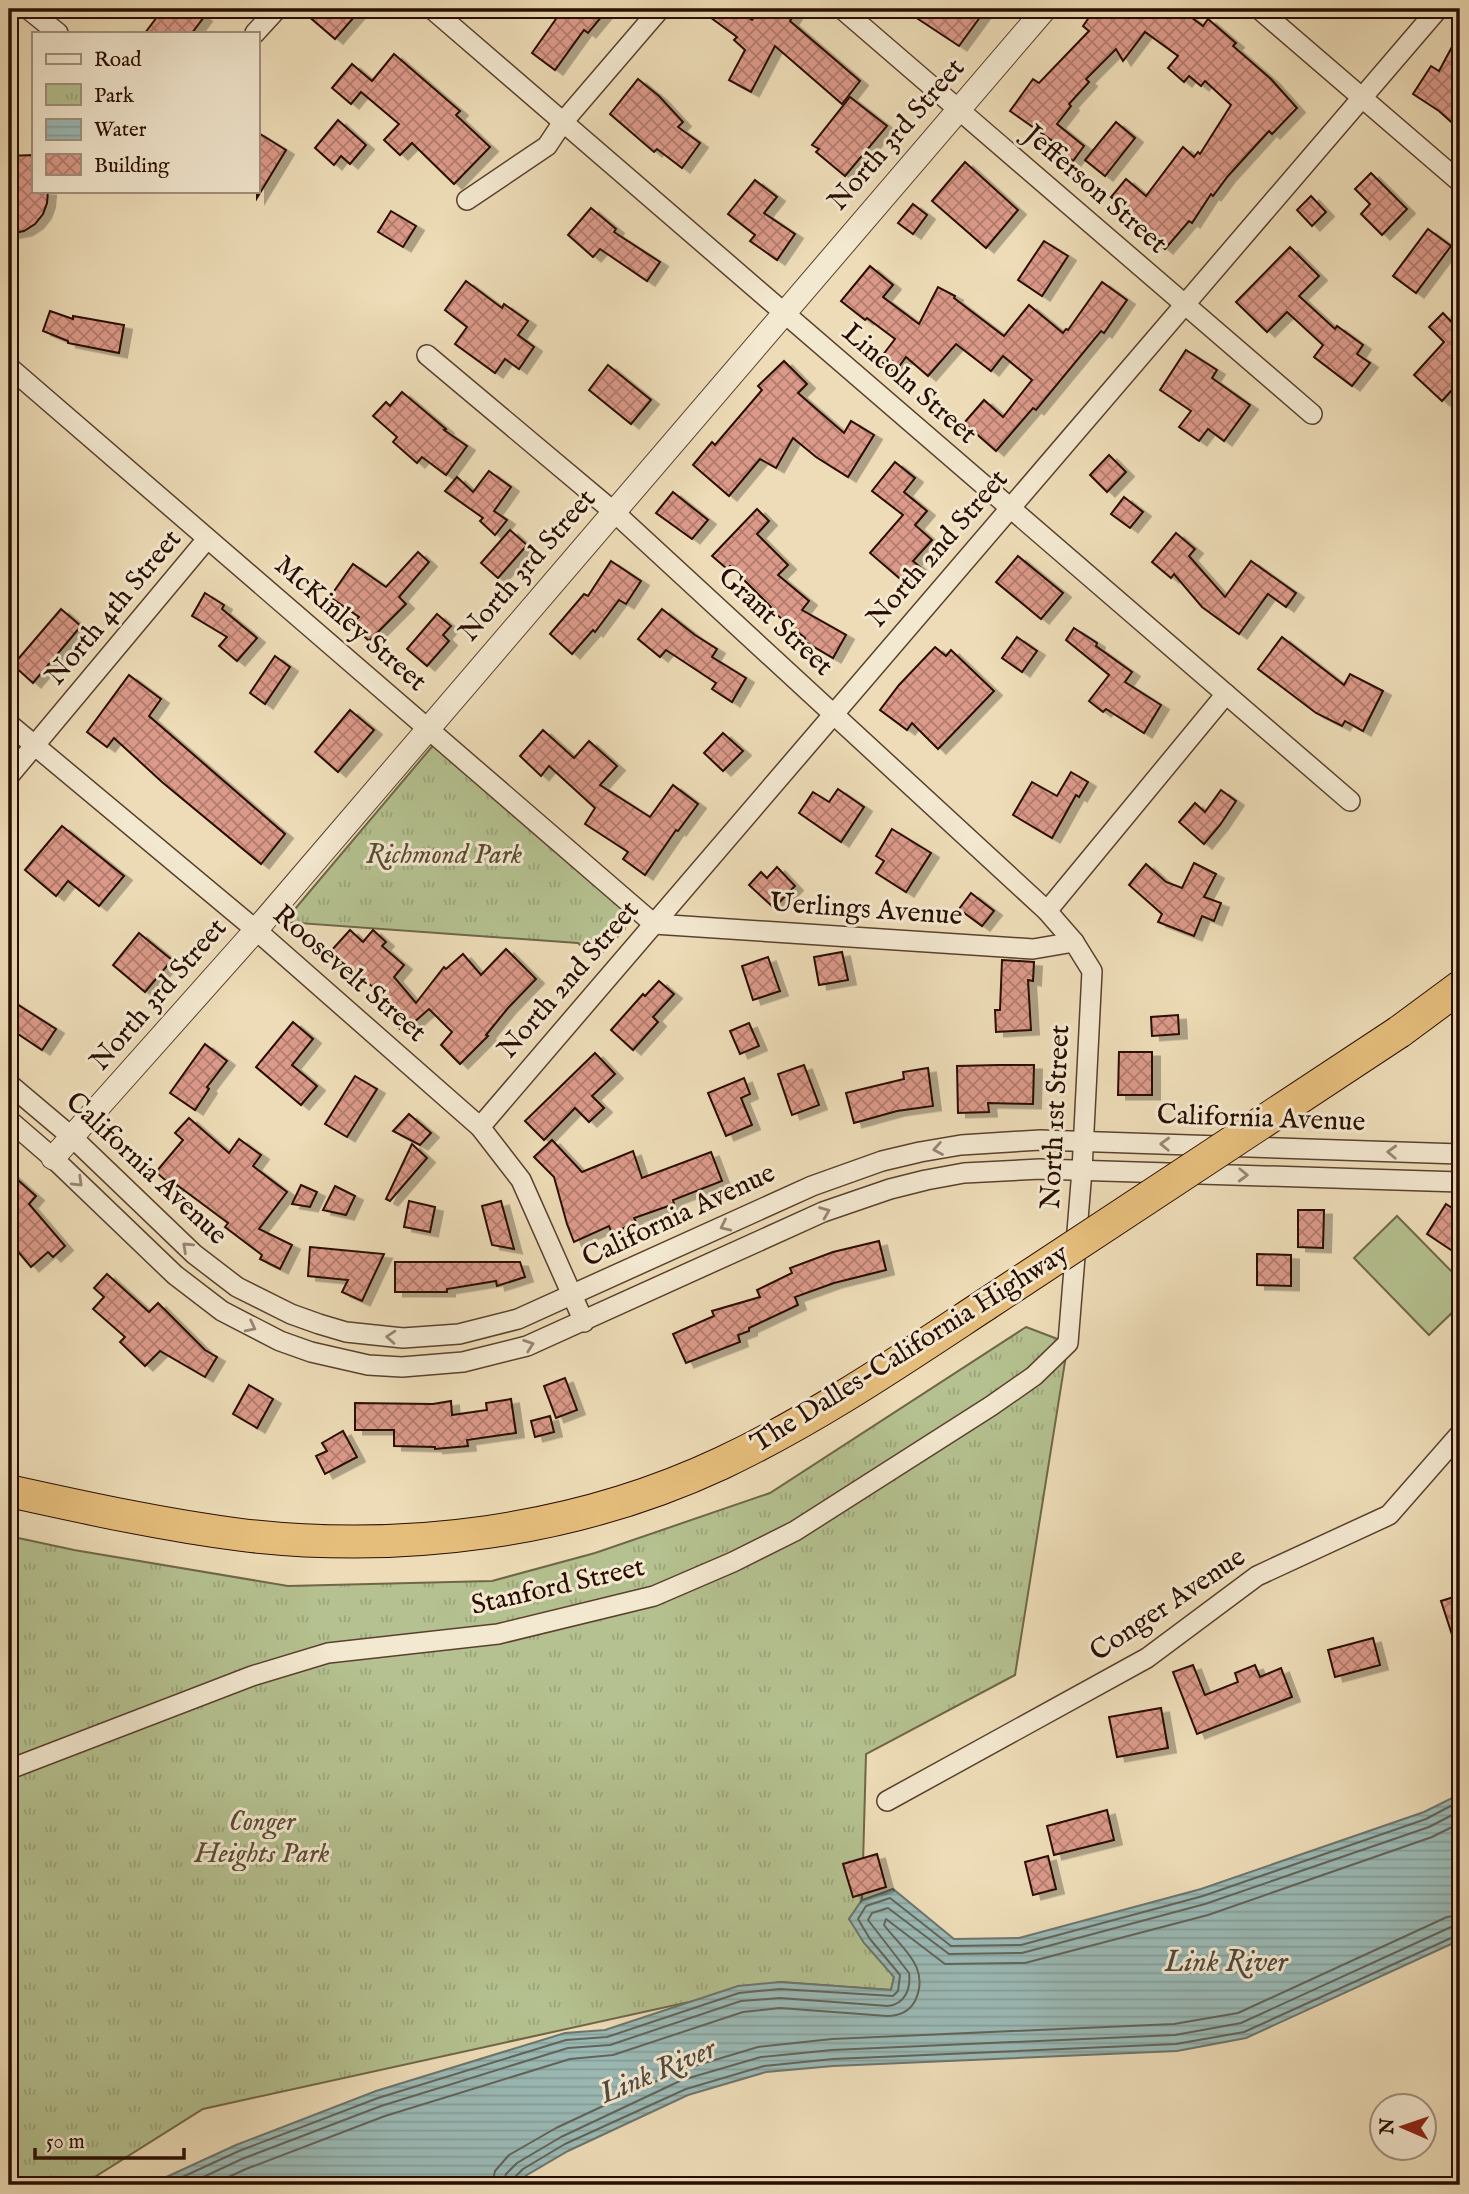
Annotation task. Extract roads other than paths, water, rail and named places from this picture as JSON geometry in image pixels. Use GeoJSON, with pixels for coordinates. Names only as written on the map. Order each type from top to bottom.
{"type":"FeatureCollection","features":[{"type":"Feature","properties":{"kind":"highway"},"geometry":{"type":"LineString","coordinates":[[1399,1032],[1460,987]]}},
{"type":"Feature","properties":{"kind":"highway","name":"The Dalles-California Highway"},"geometry":{"type":"LineString","coordinates":[[9,1491],[191,1527],[295,1539],[404,1539],[507,1529],[566,1518],[619,1503],[671,1485],[775,1436],[836,1401],[1460,993]]}},
{"type":"Feature","properties":{"kind":"street"},"geometry":{"type":"LineString","coordinates":[[28,9],[57,32]]}},
{"type":"Feature","properties":{"kind":"street"},"geometry":{"type":"LineString","coordinates":[[256,32],[276,9]]}},
{"type":"Feature","properties":{"kind":"street","name":"Lincoln Street"},"geometry":{"type":"LineString","coordinates":[[432,9],[1350,801]]}},
{"type":"Feature","properties":{"kind":"street"},"geometry":{"type":"LineString","coordinates":[[467,200],[547,146],[563,122],[660,9]]}},
{"type":"Feature","properties":{"kind":"street","name":"Jefferson Street"},"geometry":{"type":"LineString","coordinates":[[842,9],[1312,414]]}},
{"type":"Feature","properties":{"kind":"street","name":"North 3rd Street"},"geometry":{"type":"LineString","coordinates":[[53,1158],[256,930],[1045,9]]}},
{"type":"Feature","properties":{"kind":"street"},"geometry":{"type":"LineString","coordinates":[[1259,9],[1460,182]]}},
{"type":"Feature","properties":{"kind":"street","name":"North 2nd Street"},"geometry":{"type":"LineString","coordinates":[[480,1127],[1438,9]]}},
{"type":"Feature","properties":{"kind":"street","name":"Grant Street"},"geometry":{"type":"LineString","coordinates":[[427,355],[614,512],[1046,911],[1074,942]]}},
{"type":"Feature","properties":{"kind":"street","name":"McKinley Street"},"geometry":{"type":"LineString","coordinates":[[9,367],[654,924]]}},
{"type":"Feature","properties":{"kind":"street","name":"North 4th Street"},"geometry":{"type":"LineString","coordinates":[[9,776],[207,539]]}},
{"type":"Feature","properties":{"kind":"street"},"geometry":{"type":"LineString","coordinates":[[1046,911],[1226,694]]}},
{"type":"Feature","properties":{"kind":"street","name":"Roosevelt Street"},"geometry":{"type":"LineString","coordinates":[[9,724],[256,930],[480,1127],[521,1180],[584,1322]]}},
{"type":"Feature","properties":{"kind":"street","name":"Uerlings Avenue"},"geometry":{"type":"LineString","coordinates":[[654,924],[1033,949],[1074,942]]}},
{"type":"Feature","properties":{"kind":"street","name":"North 1st Street"},"geometry":{"type":"LineString","coordinates":[[1068,1343],[1082,1170],[1092,971],[1074,942]]}},
{"type":"Feature","properties":{"kind":"street","name":"California Avenue"},"geometry":{"type":"LineString","coordinates":[[9,1084],[73,1138],[215,1272],[262,1301],[319,1324],[371,1336],[403,1338],[440,1336],[489,1328],[518,1319],[812,1186],[882,1161],[961,1145],[1040,1140],[1460,1154]]}},
{"type":"Feature","properties":{"kind":"street","name":"California Avenue"},"geometry":{"type":"LineString","coordinates":[[9,1120],[198,1294],[222,1311],[280,1341],[311,1352],[368,1365],[432,1366],[496,1356],[584,1322],[823,1212],[890,1189],[964,1173],[1041,1169],[1460,1182]]}},
{"type":"Feature","properties":{"kind":"street","name":"Stanford Street"},"geometry":{"type":"LineString","coordinates":[[10,1769],[252,1676],[328,1654],[498,1634],[654,1595],[733,1562],[795,1531],[992,1406],[1034,1376],[1068,1343]]}},
{"type":"Feature","properties":{"kind":"street","name":"Conger Avenue"},"geometry":{"type":"LineString","coordinates":[[887,1801],[1147,1658],[1257,1576],[1389,1515],[1460,1434]]}},
{"type":"Feature","properties":{"kind":"water","name":"Link River"},"geometry":{"type":"Polygon","coordinates":[[[1460,1794],[1460,1940],[1246,2038],[1177,2051],[833,2066],[766,2072],[688,2095],[568,2151],[527,2175],[516,2185],[149,2185],[236,2145],[376,2091],[565,2033],[605,2030],[738,1986],[780,1982],[891,1990],[894,1977],[864,1943],[849,1919],[862,1900],[893,1889],[954,1939],[1019,1938],[1201,1889],[1424,1812],[1460,1794]]]}},
{"type":"Feature","properties":{"kind":"park label","name":"Richmond Park"},"geometry":{"type":"Point","coordinates":[444,855]}},
{"type":"Feature","properties":{"kind":"park label","name":"Conger Heights Park"},"geometry":{"type":"Point","coordinates":[262,1838]}}]}
